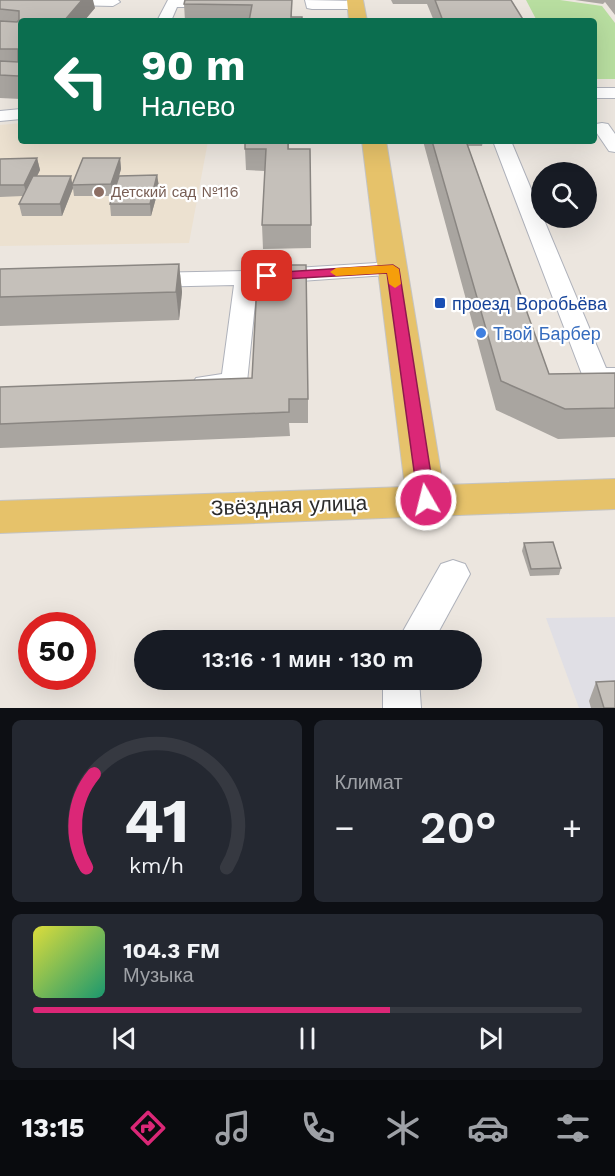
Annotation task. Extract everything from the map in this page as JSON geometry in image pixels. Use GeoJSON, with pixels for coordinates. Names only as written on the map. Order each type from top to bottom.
{"type":"FeatureCollection","features":[{"type":"Feature","properties":{"kind":"main road"},"geometry":{"type":"LineString","coordinates":[[374,144],[426,500]]}},
{"type":"Feature","properties":{"kind":"main road","name":"Звёздная улица"},"geometry":{"type":"LineString","coordinates":[[0,517],[615,494]]}},
{"type":"Feature","properties":{"kind":"street"},"geometry":{"type":"LineString","coordinates":[[27,0],[114,1]]}},
{"type":"Feature","properties":{"kind":"street"},"geometry":{"type":"LineString","coordinates":[[165,18],[172,2],[217,3],[218,0]]}},
{"type":"Feature","properties":{"kind":"street"},"geometry":{"type":"LineString","coordinates":[[312,0],[312,5],[356,9]]}},
{"type":"Feature","properties":{"kind":"street"},"geometry":{"type":"LineString","coordinates":[[103,18],[114,1]]}},
{"type":"Feature","properties":{"kind":"street"},"geometry":{"type":"LineString","coordinates":[[597,93],[615,93]]}},
{"type":"Feature","properties":{"kind":"street"},"geometry":{"type":"LineString","coordinates":[[0,104],[18,104]]}},
{"type":"Feature","properties":{"kind":"street"},"geometry":{"type":"LineString","coordinates":[[0,116],[18,114]]}},
{"type":"Feature","properties":{"kind":"street"},"geometry":{"type":"LineString","coordinates":[[604,128],[615,147]]}},
{"type":"Feature","properties":{"kind":"street"},"geometry":{"type":"LineString","coordinates":[[503,144],[596,377],[615,377]]}},
{"type":"Feature","properties":{"kind":"street"},"geometry":{"type":"LineString","coordinates":[[129,281],[246,278],[393,269]]}},
{"type":"Feature","properties":{"kind":"street"},"geometry":{"type":"LineString","coordinates":[[176,385],[234,382],[246,278]]}},
{"type":"Feature","properties":{"kind":"street"},"geometry":{"type":"LineString","coordinates":[[422,630],[453,574]]}},
{"type":"Feature","properties":{"kind":"street"},"geometry":{"type":"LineString","coordinates":[[401,690],[402,708]]}},
{"type":"Feature","properties":{"kind":"shaded area","name":"Детский сад №116"},"geometry":{"type":"Polygon","coordinates":[[[18,123],[18,144],[207,144],[189,243],[0,246],[0,125],[18,123]]]}},
{"type":"Feature","properties":{"kind":"shaded area"},"geometry":{"type":"Polygon","coordinates":[[[615,617],[615,708],[579,708],[546,618],[615,617]]]}},
{"type":"Feature","properties":{"kind":"green space"},"geometry":{"type":"Polygon","coordinates":[[[526,0],[560,0],[602,6],[615,23],[615,79],[597,79],[597,18],[535,18],[526,0]]]}},
{"type":"Feature","properties":{"kind":"building"},"geometry":{"type":"Polygon","coordinates":[[[0,0],[82,0],[67,18],[19,18],[19,11],[0,9],[0,0]]]}},
{"type":"Feature","properties":{"kind":"building"},"geometry":{"type":"Polygon","coordinates":[[[185,0],[292,0],[291,17],[302,18],[250,18],[252,5],[184,4],[185,0]]]}},
{"type":"Feature","properties":{"kind":"building"},"geometry":{"type":"Polygon","coordinates":[[[435,0],[511,0],[522,18],[442,18],[435,0]]]}},
{"type":"Feature","properties":{"kind":"building"},"geometry":{"type":"Polygon","coordinates":[[[0,21],[17,22],[18,49],[0,49],[0,21]]]}},
{"type":"Feature","properties":{"kind":"building"},"geometry":{"type":"Polygon","coordinates":[[[0,61],[18,62],[18,76],[0,75],[0,61]]]}},
{"type":"Feature","properties":{"kind":"building"},"geometry":{"type":"Polygon","coordinates":[[[245,144],[288,144],[288,149],[310,149],[311,225],[262,225],[266,149],[245,149],[245,144]]]}},
{"type":"Feature","properties":{"kind":"building"},"geometry":{"type":"Polygon","coordinates":[[[433,144],[467,144],[549,374],[615,373],[615,408],[565,409],[501,381],[433,144]]]}},
{"type":"Feature","properties":{"kind":"building"},"geometry":{"type":"Polygon","coordinates":[[[37,158],[24,185],[0,185],[0,159],[37,158]]]}},
{"type":"Feature","properties":{"kind":"building"},"geometry":{"type":"Polygon","coordinates":[[[83,158],[120,158],[111,184],[72,185],[83,158]]]}},
{"type":"Feature","properties":{"kind":"building"},"geometry":{"type":"Polygon","coordinates":[[[157,175],[150,204],[110,204],[119,176],[157,175]]]}},
{"type":"Feature","properties":{"kind":"building"},"geometry":{"type":"Polygon","coordinates":[[[33,176],[71,176],[60,204],[19,204],[33,176]]]}},
{"type":"Feature","properties":{"kind":"building"},"geometry":{"type":"Polygon","coordinates":[[[179,264],[176,292],[0,297],[0,269],[179,264]]]}},
{"type":"Feature","properties":{"kind":"building"},"geometry":{"type":"Polygon","coordinates":[[[258,265],[306,265],[308,399],[289,399],[289,412],[0,424],[0,387],[252,378],[258,265]]]}},
{"type":"Feature","properties":{"kind":"building"},"geometry":{"type":"Polygon","coordinates":[[[553,542],[561,568],[531,569],[524,543],[553,542]]]}},
{"type":"Feature","properties":{"kind":"building"},"geometry":{"type":"Polygon","coordinates":[[[615,681],[615,708],[604,708],[596,682],[615,681]]]}},
{"type":"Feature","properties":{"kind":"slow traffic"},"geometry":{"type":"LineString","coordinates":[[336,272],[393,269],[395,284]]}},
{"type":"Feature","properties":{"kind":"place","name":"Детский сад №116"},"geometry":{"type":"Point","coordinates":[99,192]}},
{"type":"Feature","properties":{"kind":"place","name":"проезд Воробьёва"},"geometry":{"type":"Point","coordinates":[440,303]}},
{"type":"Feature","properties":{"kind":"place","name":"Твой Барбер"},"geometry":{"type":"Point","coordinates":[481,333]}},
{"type":"Feature","properties":{"kind":"route"},"geometry":{"type":"LineString","coordinates":[[267,276],[393,269],[426,500]]}}]}
